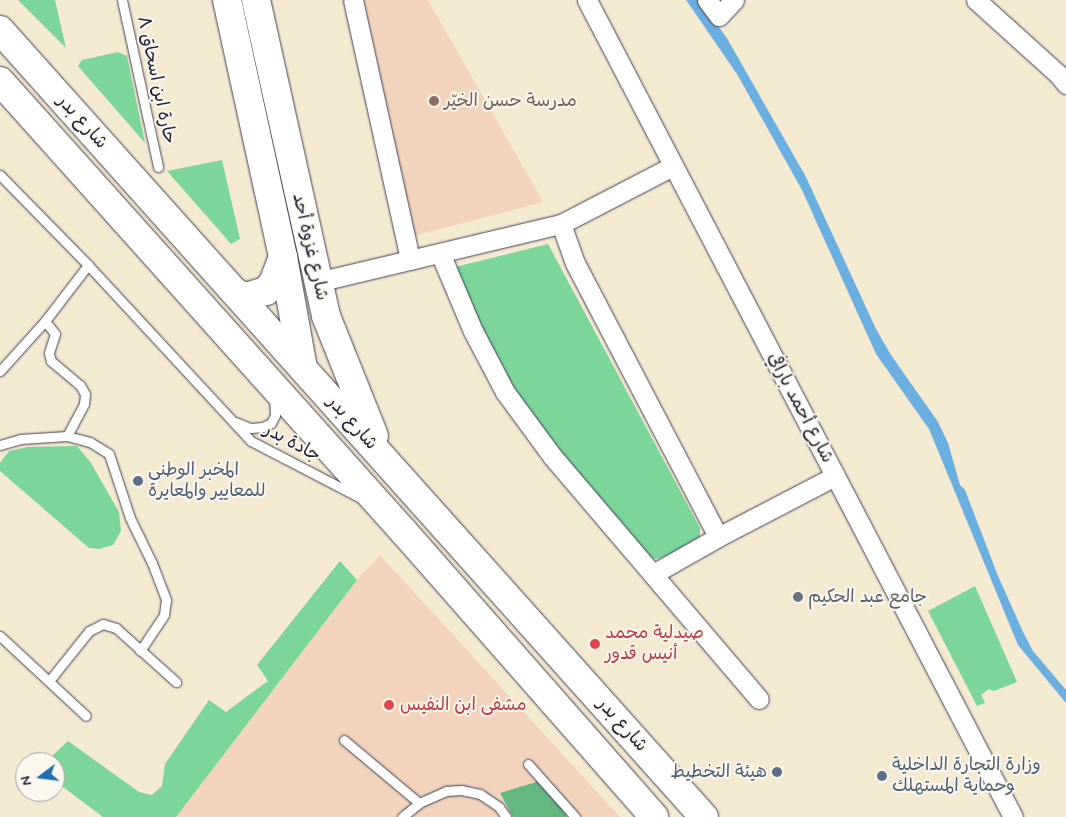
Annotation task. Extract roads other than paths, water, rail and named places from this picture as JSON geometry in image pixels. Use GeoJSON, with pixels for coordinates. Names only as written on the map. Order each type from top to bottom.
{"type":"FeatureCollection","features":[{"type":"Feature","properties":{"kind":"main road","name":"شارع غزوة أحد"},"geometry":{"type":"LineString","coordinates":[[228,0],[283,257],[314,432]]}},
{"type":"Feature","properties":{"kind":"main road","name":"شارع غزوة أحد"},"geometry":{"type":"LineString","coordinates":[[256,0],[326,316],[375,440],[402,479]]}},
{"type":"Feature","properties":{"kind":"main road","name":"شارع بدر"},"geometry":{"type":"LineString","coordinates":[[0,30],[704,817]]}},
{"type":"Feature","properties":{"kind":"main road","name":"شارع بدر"},"geometry":{"type":"LineString","coordinates":[[0,81],[314,432],[654,817]]}},
{"type":"Feature","properties":{"kind":"main road"},"geometry":{"type":"LineString","coordinates":[[236,293],[246,297],[266,291],[273,283],[283,257]]}},
{"type":"Feature","properties":{"kind":"main road"},"geometry":{"type":"LineString","coordinates":[[270,383],[287,378],[303,368],[321,347],[326,316]]}},
{"type":"Feature","properties":{"kind":"street"},"geometry":{"type":"LineString","coordinates":[[353,0],[410,260]]}},
{"type":"Feature","properties":{"kind":"street","name":"شارع أحمد بارافي"},"geometry":{"type":"LineString","coordinates":[[586,0],[1013,817]]}},
{"type":"Feature","properties":{"kind":"street"},"geometry":{"type":"LineString","coordinates":[[707,0],[719,16],[734,0]]}},
{"type":"Feature","properties":{"kind":"street"},"geometry":{"type":"LineString","coordinates":[[981,2],[1058,74],[1066,84]]}},
{"type":"Feature","properties":{"kind":"street"},"geometry":{"type":"LineString","coordinates":[[317,282],[561,224],[673,166]]}},
{"type":"Feature","properties":{"kind":"street"},"geometry":{"type":"LineString","coordinates":[[561,224],[575,263],[718,537]]}},
{"type":"Feature","properties":{"kind":"street"},"geometry":{"type":"LineString","coordinates":[[440,253],[473,331],[505,392],[552,456],[759,699]]}},
{"type":"Feature","properties":{"kind":"street"},"geometry":{"type":"LineString","coordinates":[[653,574],[718,537],[835,476]]}},
{"type":"Feature","properties":{"kind":"lane","name":"حارة ابن اسحاق ٨"},"geometry":{"type":"LineString","coordinates":[[122,0],[158,167]]}},
{"type":"Feature","properties":{"kind":"lane","name":"جادة بدر"},"geometry":{"type":"LineString","coordinates":[[0,175],[88,265],[251,441],[382,509]]}},
{"type":"Feature","properties":{"kind":"lane"},"geometry":{"type":"LineString","coordinates":[[0,371],[45,322],[88,265]]}},
{"type":"Feature","properties":{"kind":"lane"},"geometry":{"type":"LineString","coordinates":[[45,322],[55,334],[49,353],[51,361],[80,385],[85,394],[84,404],[67,436]]}},
{"type":"Feature","properties":{"kind":"lane"},"geometry":{"type":"LineString","coordinates":[[233,421],[251,428],[263,427],[271,423],[275,415],[275,404],[270,383]]}},
{"type":"Feature","properties":{"kind":"lane"},"geometry":{"type":"LineString","coordinates":[[0,445],[21,439],[67,436],[90,442],[109,454],[130,518],[164,596],[166,605],[164,614],[140,650]]}},
{"type":"Feature","properties":{"kind":"lane"},"geometry":{"type":"LineString","coordinates":[[49,681],[89,631],[98,625],[112,626],[176,682]]}},
{"type":"Feature","properties":{"kind":"lane"},"geometry":{"type":"LineString","coordinates":[[0,636],[86,716]]}},
{"type":"Feature","properties":{"kind":"lane"},"geometry":{"type":"LineString","coordinates":[[344,740],[413,810]]}},
{"type":"Feature","properties":{"kind":"lane"},"geometry":{"type":"LineString","coordinates":[[528,764],[575,817]]}},
{"type":"Feature","properties":{"kind":"lane"},"geometry":{"type":"LineString","coordinates":[[402,817],[446,791],[461,790],[480,794],[498,807],[506,817]]}},
{"type":"Feature","properties":{"kind":"water"},"geometry":{"type":"Polygon","coordinates":[[[686,0],[700,0],[728,40],[806,177],[876,329],[891,355],[938,422],[948,443],[960,485],[965,490],[998,576],[1024,634],[1033,651],[1066,690],[1066,703],[1018,645],[929,429],[876,354],[802,190],[737,74],[686,0]]]}},
{"type":"Feature","properties":{"kind":"place","name":"مدرسة حسن الخيّر"},"geometry":{"type":"Point","coordinates":[434,101]}},
{"type":"Feature","properties":{"kind":"place","name":"المخبر الوطني للمعايير والمعايرة"},"geometry":{"type":"Point","coordinates":[138,481]}},
{"type":"Feature","properties":{"kind":"place","name":"جامع عبد الحكيم"},"geometry":{"type":"Point","coordinates":[798,597]}},
{"type":"Feature","properties":{"kind":"place","name":"صيدلية محمد أنيس قدور"},"geometry":{"type":"Point","coordinates":[595,644]}},
{"type":"Feature","properties":{"kind":"place","name":"مشفى ابن النفيس"},"geometry":{"type":"Point","coordinates":[389,705]}},
{"type":"Feature","properties":{"kind":"place","name":"هيئة التخطيط"},"geometry":{"type":"Point","coordinates":[777,772]}},
{"type":"Feature","properties":{"kind":"place","name":"وزارة التجارة الداخلية وحماية المستهلك"},"geometry":{"type":"Point","coordinates":[882,776]}}]}
